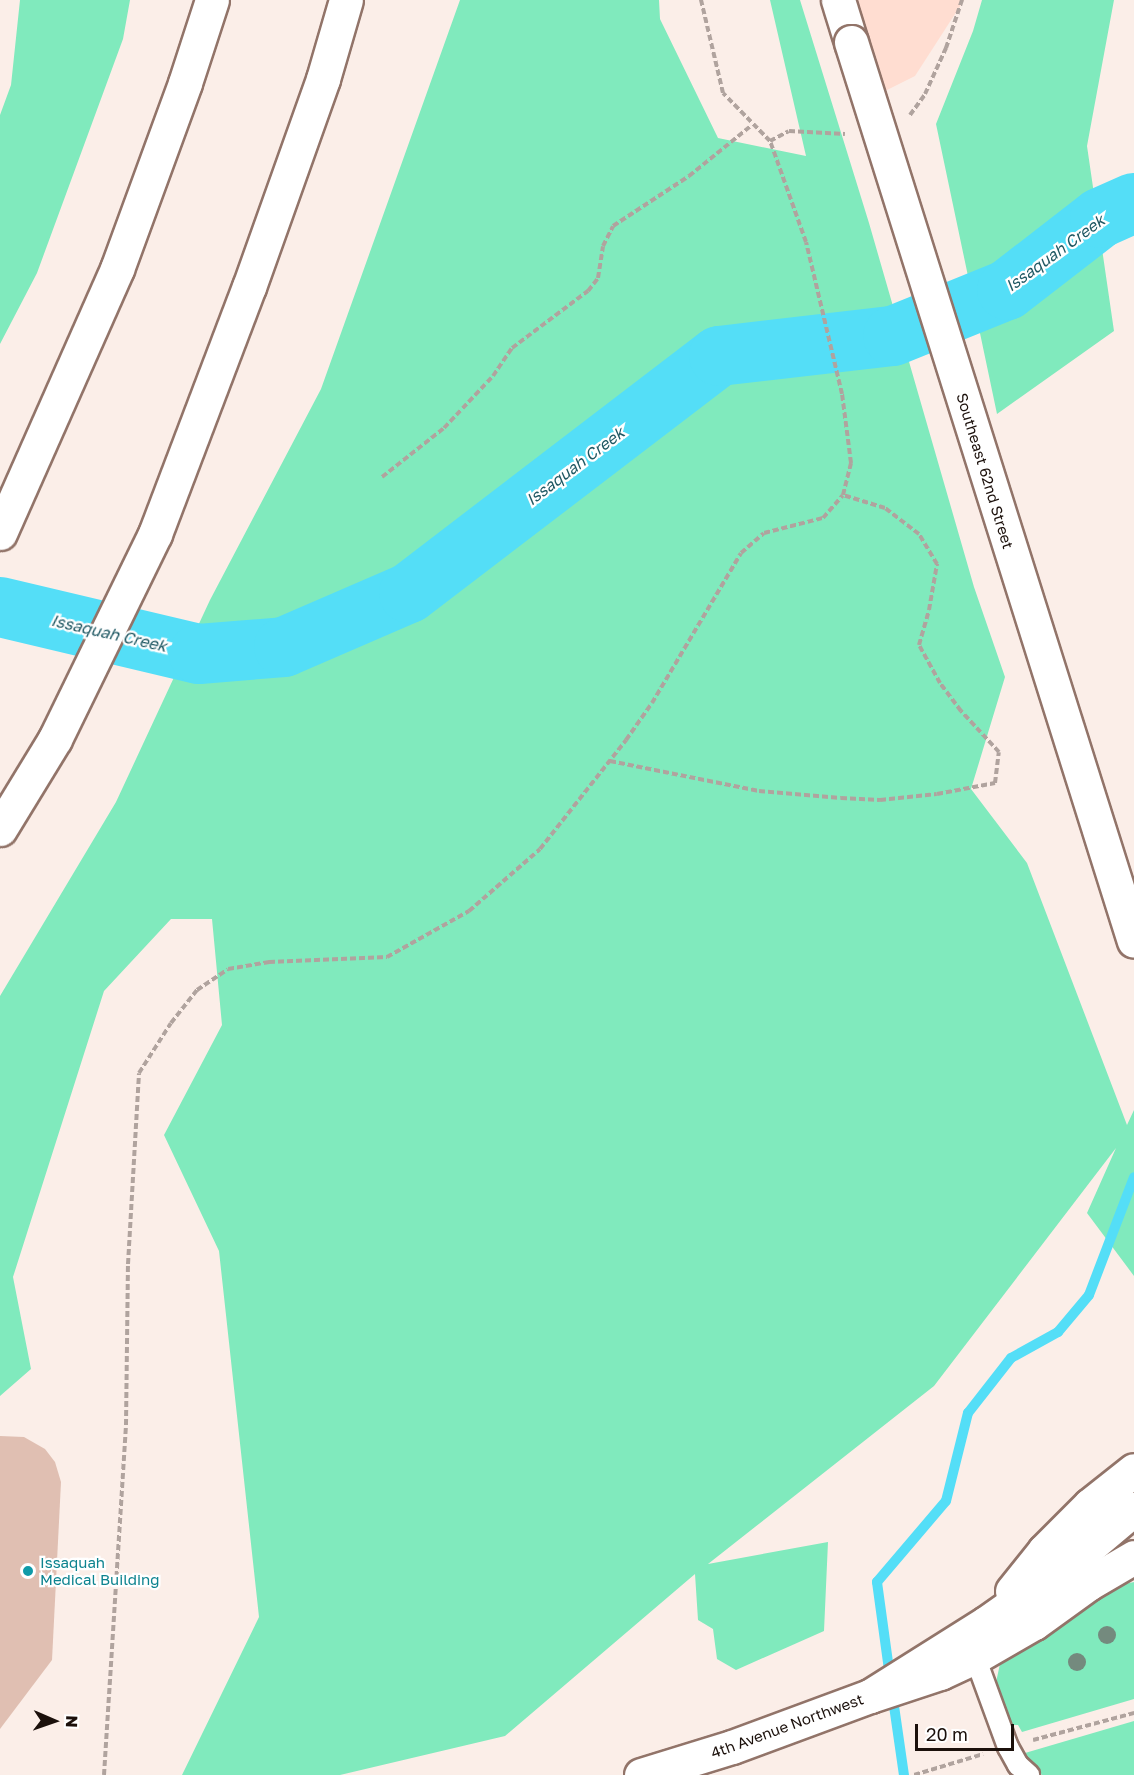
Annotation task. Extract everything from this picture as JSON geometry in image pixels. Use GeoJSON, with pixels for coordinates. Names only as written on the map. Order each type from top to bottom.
{"type":"FeatureCollection","features":[{"type":"Feature","properties":{"kind":"main road"},"geometry":{"type":"LineString","coordinates":[[0,533],[16,502],[117,269],[185,83],[212,0]]}},
{"type":"Feature","properties":{"kind":"main road"},"geometry":{"type":"LineString","coordinates":[[0,829],[55,739],[155,534],[316,101],[346,0]]}},
{"type":"Feature","properties":{"kind":"main road","name":"Southeast 62nd Street"},"geometry":{"type":"LineString","coordinates":[[838,0],[1134,941]]}},
{"type":"Feature","properties":{"kind":"main road"},"geometry":{"type":"LineString","coordinates":[[986,1623],[1044,1551],[1090,1505],[1134,1470]]}},
{"type":"Feature","properties":{"kind":"main road"},"geometry":{"type":"LineString","coordinates":[[941,1662],[986,1623],[1064,1568],[1134,1509]]}},
{"type":"Feature","properties":{"kind":"main road"},"geometry":{"type":"LineString","coordinates":[[941,1662],[975,1657],[1034,1623],[1088,1584],[1134,1557]]}},
{"type":"Feature","properties":{"kind":"main road","name":"4th Avenue Northwest"},"geometry":{"type":"LineString","coordinates":[[640,1775],[724,1750],[838,1709],[941,1662]]}},
{"type":"Feature","properties":{"kind":"lane"},"geometry":{"type":"LineString","coordinates":[[975,1657],[1008,1747],[1018,1765],[1029,1775]]}},
{"type":"Feature","properties":{"kind":"path"},"geometry":{"type":"LineString","coordinates":[[104,1775],[126,1425],[128,1264],[139,1073],[171,1023],[197,990],[228,969],[269,962],[387,957],[469,911],[540,849],[610,761],[652,703],[741,553],[764,533],[823,518],[843,495],[851,463],[842,394],[806,242],[770,141],[723,93],[701,0]]}},
{"type":"Feature","properties":{"kind":"path"},"geometry":{"type":"LineString","coordinates":[[382,477],[444,428],[493,376],[512,348],[588,291],[598,278],[603,246],[613,226],[688,176],[752,125]]}},
{"type":"Feature","properties":{"kind":"path"},"geometry":{"type":"LineString","coordinates":[[610,761],[759,791],[841,798],[880,800],[937,794],[995,783],[999,752],[961,711],[940,683],[919,645],[929,610],[937,564],[919,534],[885,508],[843,495]]}},
{"type":"Feature","properties":{"kind":"path"},"geometry":{"type":"LineString","coordinates":[[914,1775],[940,1767]]}},
{"type":"Feature","properties":{"kind":"shaded area"},"geometry":{"type":"Polygon","coordinates":[[[855,0],[964,0],[915,76],[879,94],[855,0]]]}},
{"type":"Feature","properties":{"kind":"green space"},"geometry":{"type":"Polygon","coordinates":[[[20,0],[130,0],[123,39],[37,273],[0,344],[0,115],[11,85],[20,0]]]}},
{"type":"Feature","properties":{"kind":"green space"},"geometry":{"type":"Polygon","coordinates":[[[460,0],[659,0],[660,19],[718,138],[806,156],[770,0],[800,0],[869,223],[974,587],[1005,677],[971,789],[1027,863],[1127,1125],[1134,1110],[1134,1276],[1087,1213],[1116,1148],[934,1386],[708,1564],[828,1542],[824,1631],[736,1670],[717,1659],[713,1629],[698,1620],[695,1574],[505,1736],[340,1775],[182,1775],[259,1617],[219,1251],[164,1135],[222,1025],[212,919],[171,919],[104,991],[13,1277],[31,1369],[0,1396],[0,996],[116,802],[210,600],[321,389],[460,0]]]}},
{"type":"Feature","properties":{"kind":"green space"},"geometry":{"type":"Polygon","coordinates":[[[982,0],[1114,0],[1087,146],[1114,331],[997,414],[936,124],[973,31],[982,0]]]}},
{"type":"Feature","properties":{"kind":"green space"},"geometry":{"type":"Polygon","coordinates":[[[1134,1582],[1134,1699],[1022,1732],[1018,1725],[1008,1725],[995,1687],[1001,1659],[1105,1588],[1134,1582]]]}},
{"type":"Feature","properties":{"kind":"green space"},"geometry":{"type":"Polygon","coordinates":[[[1134,1721],[1134,1775],[1042,1775],[1032,1766],[1025,1753],[1134,1721]]]}},
{"type":"Feature","properties":{"kind":"building","name":"Issaquah Medical Building"},"geometry":{"type":"Polygon","coordinates":[[[0,1436],[24,1437],[45,1449],[55,1462],[61,1482],[52,1660],[0,1729],[0,1436]]]}},
{"type":"Feature","properties":{"kind":"waterway","name":"Issaquah Creek"},"geometry":{"type":"LineString","coordinates":[[0,607],[199,654],[284,647],[409,593],[719,356],[893,336],[1007,290],[1100,218],[1134,203]]}},
{"type":"Feature","properties":{"kind":"waterway"},"geometry":{"type":"LineString","coordinates":[[890,1677],[877,1582],[946,1501],[968,1413],[1011,1358],[1058,1332],[1089,1295],[1134,1177]]}},
{"type":"Feature","properties":{"kind":"waterway"},"geometry":{"type":"LineString","coordinates":[[892,1692],[904,1775]]}},
{"type":"Feature","properties":{"kind":"place","name":"Issaquah Medical Building"},"geometry":{"type":"Point","coordinates":[28,1571]}}]}
